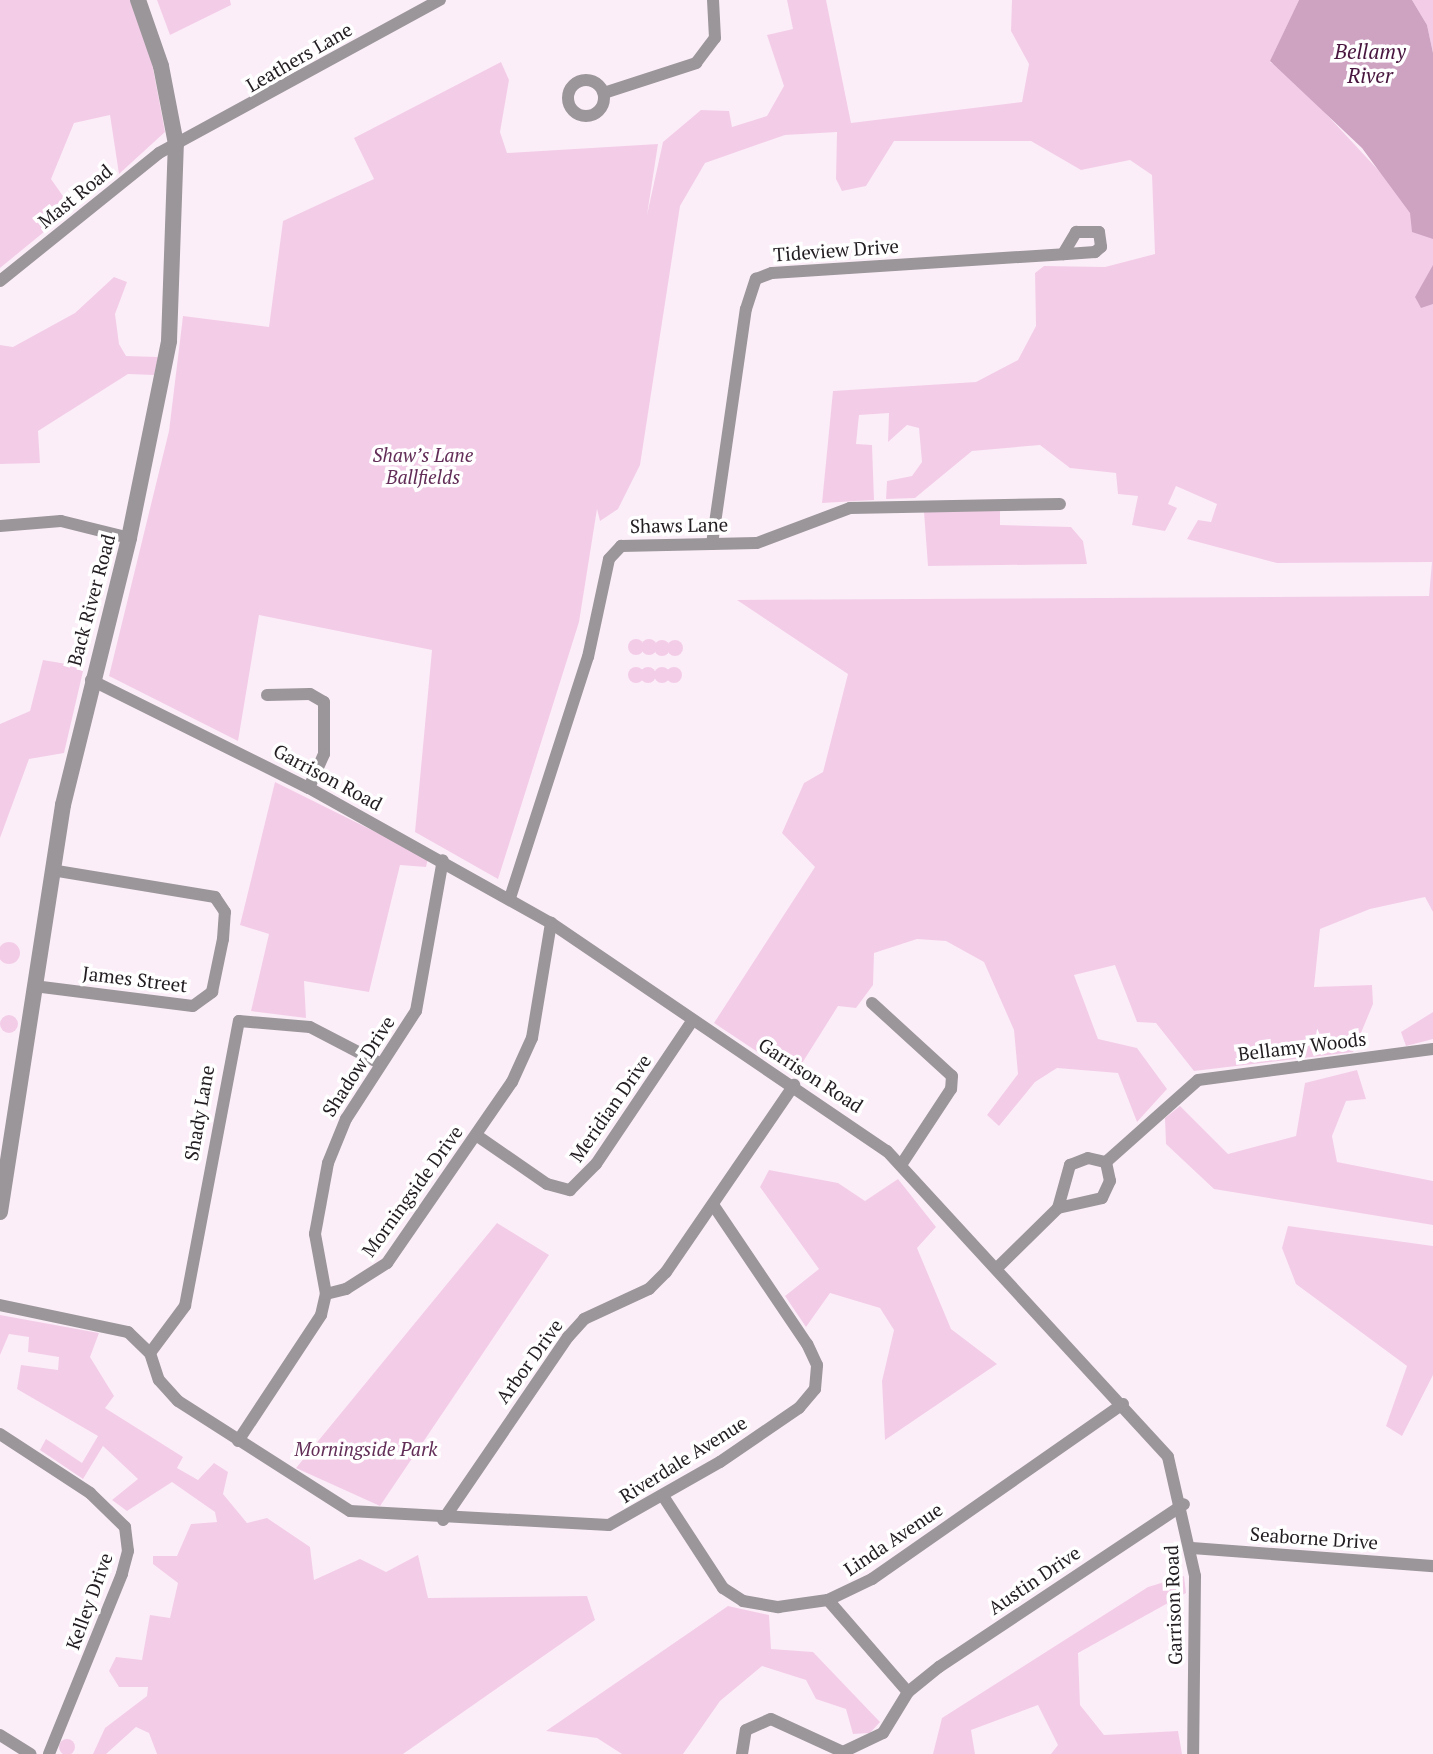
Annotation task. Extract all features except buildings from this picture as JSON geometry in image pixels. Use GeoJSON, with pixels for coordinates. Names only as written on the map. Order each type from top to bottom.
{"type":"FeatureCollection","features":[{"type":"Feature","properties":{"kind":"street","name":"Back River Road"},"geometry":{"type":"LineString","coordinates":[[0,1212],[52,870],[91,680],[129,538],[167,353],[176,144],[164,78],[138,0]]}},
{"type":"Feature","properties":{"kind":"street","name":"Leathers Lane"},"geometry":{"type":"LineString","coordinates":[[176,144],[440,0]]}},
{"type":"Feature","properties":{"kind":"street"},"geometry":{"type":"LineString","coordinates":[[607,92],[696,63],[715,38],[713,0]]}},
{"type":"Feature","properties":{"kind":"street","name":"Mast Road"},"geometry":{"type":"LineString","coordinates":[[0,281],[176,144]]}},
{"type":"Feature","properties":{"kind":"street","name":"Tideview Drive"},"geometry":{"type":"LineString","coordinates":[[712,544],[746,309],[756,279],[772,273],[1063,254]]}},
{"type":"Feature","properties":{"kind":"street","name":"Shaws Lane"},"geometry":{"type":"LineString","coordinates":[[510,898],[588,657],[609,559],[630,543],[712,544],[773,539],[818,515],[850,508],[1060,504]]}},
{"type":"Feature","properties":{"kind":"street"},"geometry":{"type":"LineString","coordinates":[[0,526],[61,521],[129,538]]}},
{"type":"Feature","properties":{"kind":"street","name":"Garrison Road"},"geometry":{"type":"LineString","coordinates":[[91,680],[309,788],[510,898],[551,923],[692,1021],[794,1085],[901,1165],[1123,1404],[1168,1457],[1184,1504],[1192,1548],[1193,1754]]}},
{"type":"Feature","properties":{"kind":"street"},"geometry":{"type":"LineString","coordinates":[[267,695],[310,694],[324,702],[324,754],[309,788]]}},
{"type":"Feature","properties":{"kind":"street","name":"Shadow Drive"},"geometry":{"type":"LineString","coordinates":[[326,1294],[315,1234],[334,1140],[381,1064],[423,988],[443,860]]}},
{"type":"Feature","properties":{"kind":"street","name":"James Street"},"geometry":{"type":"LineString","coordinates":[[34,986],[193,1006],[212,992],[223,939],[225,912],[215,897],[52,870]]}},
{"type":"Feature","properties":{"kind":"street","name":"Morningside Drive"},"geometry":{"type":"LineString","coordinates":[[326,1294],[357,1284],[387,1263],[524,1061],[551,923]]}},
{"type":"Feature","properties":{"kind":"street"},"geometry":{"type":"LineString","coordinates":[[872,1003],[952,1076],[951,1089],[901,1165]]}},
{"type":"Feature","properties":{"kind":"street","name":"Shady Lane"},"geometry":{"type":"LineString","coordinates":[[150,1353],[185,1306],[239,1021],[310,1027],[381,1064]]}},
{"type":"Feature","properties":{"kind":"street","name":"Meridian Drive"},"geometry":{"type":"LineString","coordinates":[[476,1135],[547,1184],[570,1190],[596,1164],[692,1021]]}},
{"type":"Feature","properties":{"kind":"street","name":"Bellamy Woods"},"geometry":{"type":"LineString","coordinates":[[1106,1162],[1180,1093],[1209,1076],[1433,1048]]}},
{"type":"Feature","properties":{"kind":"street","name":"Arbor Drive"},"geometry":{"type":"LineString","coordinates":[[443,1520],[568,1337],[584,1319],[649,1289],[714,1206],[794,1085]]}},
{"type":"Feature","properties":{"kind":"street"},"geometry":{"type":"LineString","coordinates":[[997,1268],[1058,1208],[1070,1165],[1088,1158],[1106,1162],[1110,1181],[1102,1198],[1058,1208]]}},
{"type":"Feature","properties":{"kind":"street","name":"Riverdale Avenue"},"geometry":{"type":"LineString","coordinates":[[238,1441],[350,1511],[443,1520],[609,1525],[663,1496],[799,1408],[818,1374],[807,1344],[714,1206]]}},
{"type":"Feature","properties":{"kind":"street"},"geometry":{"type":"LineString","coordinates":[[0,1305],[110,1325],[150,1353],[166,1391],[238,1441],[309,1336],[326,1294]]}},
{"type":"Feature","properties":{"kind":"street","name":"Linda Avenue"},"geometry":{"type":"LineString","coordinates":[[663,1496],[723,1588],[743,1601],[778,1607],[828,1600],[872,1579],[1123,1404]]}},
{"type":"Feature","properties":{"kind":"street","name":"Kelley Drive"},"geometry":{"type":"LineString","coordinates":[[0,1434],[90,1493],[125,1527],[128,1551],[122,1574],[49,1754]]}},
{"type":"Feature","properties":{"kind":"street","name":"Austin Drive"},"geometry":{"type":"LineString","coordinates":[[908,1692],[1184,1504]]}},
{"type":"Feature","properties":{"kind":"street","name":"Seaborne Drive"},"geometry":{"type":"LineString","coordinates":[[1192,1548],[1433,1566]]}},
{"type":"Feature","properties":{"kind":"street"},"geometry":{"type":"LineString","coordinates":[[742,1754],[746,1730],[771,1719],[843,1753],[883,1733],[908,1692],[828,1600]]}},
{"type":"Feature","properties":{"kind":"street"},"geometry":{"type":"LineString","coordinates":[[0,1735],[30,1754]]}},
{"type":"Feature","properties":{"kind":"green space"},"geometry":{"type":"Polygon","coordinates":[[[0,0],[130,0],[152,63],[165,132],[119,174],[110,115],[74,123],[51,179],[72,209],[0,268],[0,0]]]}},
{"type":"Feature","properties":{"kind":"green space"},"geometry":{"type":"Polygon","coordinates":[[[157,0],[230,0],[231,5],[170,35],[157,0]]]}},
{"type":"Feature","properties":{"kind":"green space","name":"Shaw’s Lane Ballfields"},"geometry":{"type":"Polygon","coordinates":[[[787,0],[826,0],[851,123],[1022,102],[1029,64],[1011,31],[1012,0],[1299,0],[1270,62],[1289,74],[1433,229],[1433,912],[1425,897],[1370,909],[1320,929],[1314,987],[1372,985],[1373,1004],[1353,1052],[1194,1071],[1156,1023],[1137,1022],[1115,965],[1074,975],[1098,1039],[1137,1048],[1167,1089],[1137,1122],[1118,1073],[1057,1068],[1035,1082],[999,1126],[987,1115],[1018,1074],[1014,1030],[984,962],[946,941],[917,939],[874,953],[873,985],[856,1008],[838,1006],[794,1076],[714,1023],[815,867],[782,833],[804,783],[823,772],[848,674],[737,600],[1429,596],[1432,562],[1277,563],[1187,539],[1198,520],[1211,522],[1217,504],[1176,486],[1168,504],[1177,508],[1165,531],[1132,525],[1138,496],[1118,494],[1116,473],[1070,468],[1040,445],[972,451],[915,498],[886,499],[887,481],[912,476],[922,462],[919,428],[907,425],[888,442],[889,413],[859,415],[856,444],[872,445],[874,500],[822,503],[833,391],[976,382],[1018,360],[1036,326],[1035,273],[1044,266],[1105,267],[1155,254],[1152,175],[1130,160],[1081,170],[1031,141],[894,141],[866,186],[842,191],[836,179],[837,132],[785,135],[705,163],[680,206],[640,465],[618,509],[600,521],[597,509],[579,622],[498,879],[415,832],[432,650],[259,615],[238,741],[109,676],[169,431],[183,316],[269,327],[283,221],[374,179],[354,138],[501,62],[509,80],[500,132],[507,153],[658,144],[647,215],[663,142],[701,110],[729,111],[732,127],[767,116],[784,86],[767,35],[793,29],[787,0]]]}},
{"type":"Feature","properties":{"kind":"green space"},"geometry":{"type":"Polygon","coordinates":[[[1412,0],[1433,0],[1433,53],[1427,25],[1412,0]]]}},
{"type":"Feature","properties":{"kind":"green space"},"geometry":{"type":"Polygon","coordinates":[[[114,277],[127,282],[115,314],[119,344],[126,356],[158,357],[154,375],[128,374],[38,431],[40,463],[0,464],[0,345],[13,347],[75,313],[114,277]]]}},
{"type":"Feature","properties":{"kind":"green space"},"geometry":{"type":"Polygon","coordinates":[[[1000,509],[1000,525],[1071,527],[1083,541],[1087,564],[928,566],[924,512],[1000,509]]]}},
{"type":"Feature","properties":{"kind":"green space"},"geometry":{"type":"Polygon","coordinates":[[[636,639],[642,641],[642,653],[636,655],[630,653],[628,647],[630,641],[636,639]]]}},
{"type":"Feature","properties":{"kind":"green space"},"geometry":{"type":"Polygon","coordinates":[[[649,639],[655,641],[655,653],[649,655],[643,653],[641,647],[643,641],[649,639]]]}},
{"type":"Feature","properties":{"kind":"green space"},"geometry":{"type":"Polygon","coordinates":[[[662,640],[668,642],[668,654],[662,656],[656,654],[654,648],[656,642],[662,640]]]}},
{"type":"Feature","properties":{"kind":"green space"},"geometry":{"type":"Polygon","coordinates":[[[675,640],[681,642],[681,654],[675,656],[669,654],[667,648],[669,642],[675,640]]]}},
{"type":"Feature","properties":{"kind":"green space"},"geometry":{"type":"Polygon","coordinates":[[[43,660],[84,667],[64,753],[29,759],[0,838],[0,724],[30,711],[43,660]]]}},
{"type":"Feature","properties":{"kind":"green space"},"geometry":{"type":"Polygon","coordinates":[[[636,667],[642,669],[642,681],[636,683],[630,681],[628,675],[630,669],[636,667]]]}},
{"type":"Feature","properties":{"kind":"green space"},"geometry":{"type":"Polygon","coordinates":[[[648,667],[654,669],[654,681],[648,683],[642,681],[640,675],[642,669],[648,667]]]}},
{"type":"Feature","properties":{"kind":"green space"},"geometry":{"type":"Polygon","coordinates":[[[662,667],[668,669],[668,681],[662,683],[656,681],[654,675],[656,669],[662,667]]]}},
{"type":"Feature","properties":{"kind":"green space"},"geometry":{"type":"Polygon","coordinates":[[[674,667],[680,669],[680,681],[674,683],[668,681],[666,675],[668,669],[674,667]]]}},
{"type":"Feature","properties":{"kind":"green space"},"geometry":{"type":"Polygon","coordinates":[[[275,782],[428,858],[426,867],[400,865],[369,992],[304,981],[306,1018],[251,1011],[269,934],[240,925],[275,782]]]}},
{"type":"Feature","properties":{"kind":"green space"},"geometry":{"type":"Polygon","coordinates":[[[9,942],[17,945],[20,953],[17,961],[9,964],[1,961],[-2,953],[1,945],[9,942]]]}},
{"type":"Feature","properties":{"kind":"green space"},"geometry":{"type":"Polygon","coordinates":[[[1433,1012],[1433,1039],[1406,1046],[1401,1032],[1433,1012]]]}},
{"type":"Feature","properties":{"kind":"green space"},"geometry":{"type":"Polygon","coordinates":[[[9,1015],[15,1018],[18,1024],[15,1030],[9,1033],[3,1030],[0,1024],[3,1018],[9,1015]]]}},
{"type":"Feature","properties":{"kind":"green space"},"geometry":{"type":"Polygon","coordinates":[[[1357,1070],[1366,1099],[1346,1101],[1332,1136],[1337,1162],[1433,1181],[1433,1225],[1214,1189],[1166,1144],[1165,1118],[1180,1106],[1228,1154],[1296,1136],[1305,1083],[1357,1070]]]}},
{"type":"Feature","properties":{"kind":"green space"},"geometry":{"type":"Polygon","coordinates":[[[769,1170],[838,1183],[865,1201],[898,1179],[936,1227],[917,1248],[951,1329],[997,1364],[885,1440],[882,1381],[894,1330],[880,1308],[830,1293],[806,1327],[785,1296],[819,1269],[760,1187],[769,1170]]]}},
{"type":"Feature","properties":{"kind":"green space","name":"Morningside Park"},"geometry":{"type":"Polygon","coordinates":[[[497,1223],[549,1255],[380,1506],[296,1468],[497,1223]]]}},
{"type":"Feature","properties":{"kind":"green space"},"geometry":{"type":"Polygon","coordinates":[[[1288,1226],[1433,1246],[1433,1375],[1402,1436],[1386,1426],[1407,1366],[1296,1284],[1282,1248],[1288,1226]]]}},
{"type":"Feature","properties":{"kind":"green space"},"geometry":{"type":"Polygon","coordinates":[[[0,1315],[99,1333],[90,1357],[114,1396],[105,1408],[183,1457],[177,1468],[198,1480],[214,1463],[228,1472],[223,1494],[247,1523],[267,1518],[310,1547],[314,1580],[360,1559],[386,1572],[418,1555],[428,1598],[587,1596],[595,1620],[403,1754],[157,1754],[149,1733],[136,1727],[106,1754],[93,1754],[105,1728],[147,1696],[148,1687],[119,1687],[109,1671],[116,1657],[142,1660],[150,1615],[170,1618],[178,1583],[153,1564],[153,1556],[177,1556],[191,1524],[217,1522],[215,1512],[172,1482],[127,1511],[112,1500],[138,1479],[103,1446],[83,1479],[40,1450],[46,1439],[82,1463],[98,1436],[17,1389],[21,1365],[58,1370],[59,1357],[28,1352],[29,1337],[9,1334],[0,1355],[0,1315]]]}},
{"type":"Feature","properties":{"kind":"green space"},"geometry":{"type":"Polygon","coordinates":[[[1184,1576],[1186,1593],[1078,1653],[1080,1705],[1104,1735],[1178,1731],[1182,1754],[1051,1754],[1058,1745],[1038,1705],[971,1730],[975,1754],[933,1754],[942,1718],[1148,1587],[1184,1576]]]}},
{"type":"Feature","properties":{"kind":"green space"},"geometry":{"type":"Polygon","coordinates":[[[728,1606],[769,1615],[771,1649],[813,1652],[880,1722],[870,1733],[853,1734],[846,1709],[816,1699],[806,1680],[762,1666],[720,1701],[683,1754],[622,1754],[597,1738],[546,1731],[728,1606]]]}},
{"type":"Feature","properties":{"kind":"green space"},"geometry":{"type":"Polygon","coordinates":[[[67,1739],[75,1747],[67,1755],[59,1747],[67,1739]]]}},
{"type":"Feature","properties":{"kind":"water","name":"Bellamy River"},"geometry":{"type":"Polygon","coordinates":[[[1299,0],[1412,0],[1427,25],[1433,53],[1433,239],[1412,232],[1410,213],[1362,148],[1270,61],[1299,0]]]}},
{"type":"Feature","properties":{"kind":"water"},"geometry":{"type":"Polygon","coordinates":[[[1433,265],[1433,304],[1421,308],[1415,297],[1433,265]]]}}]}
